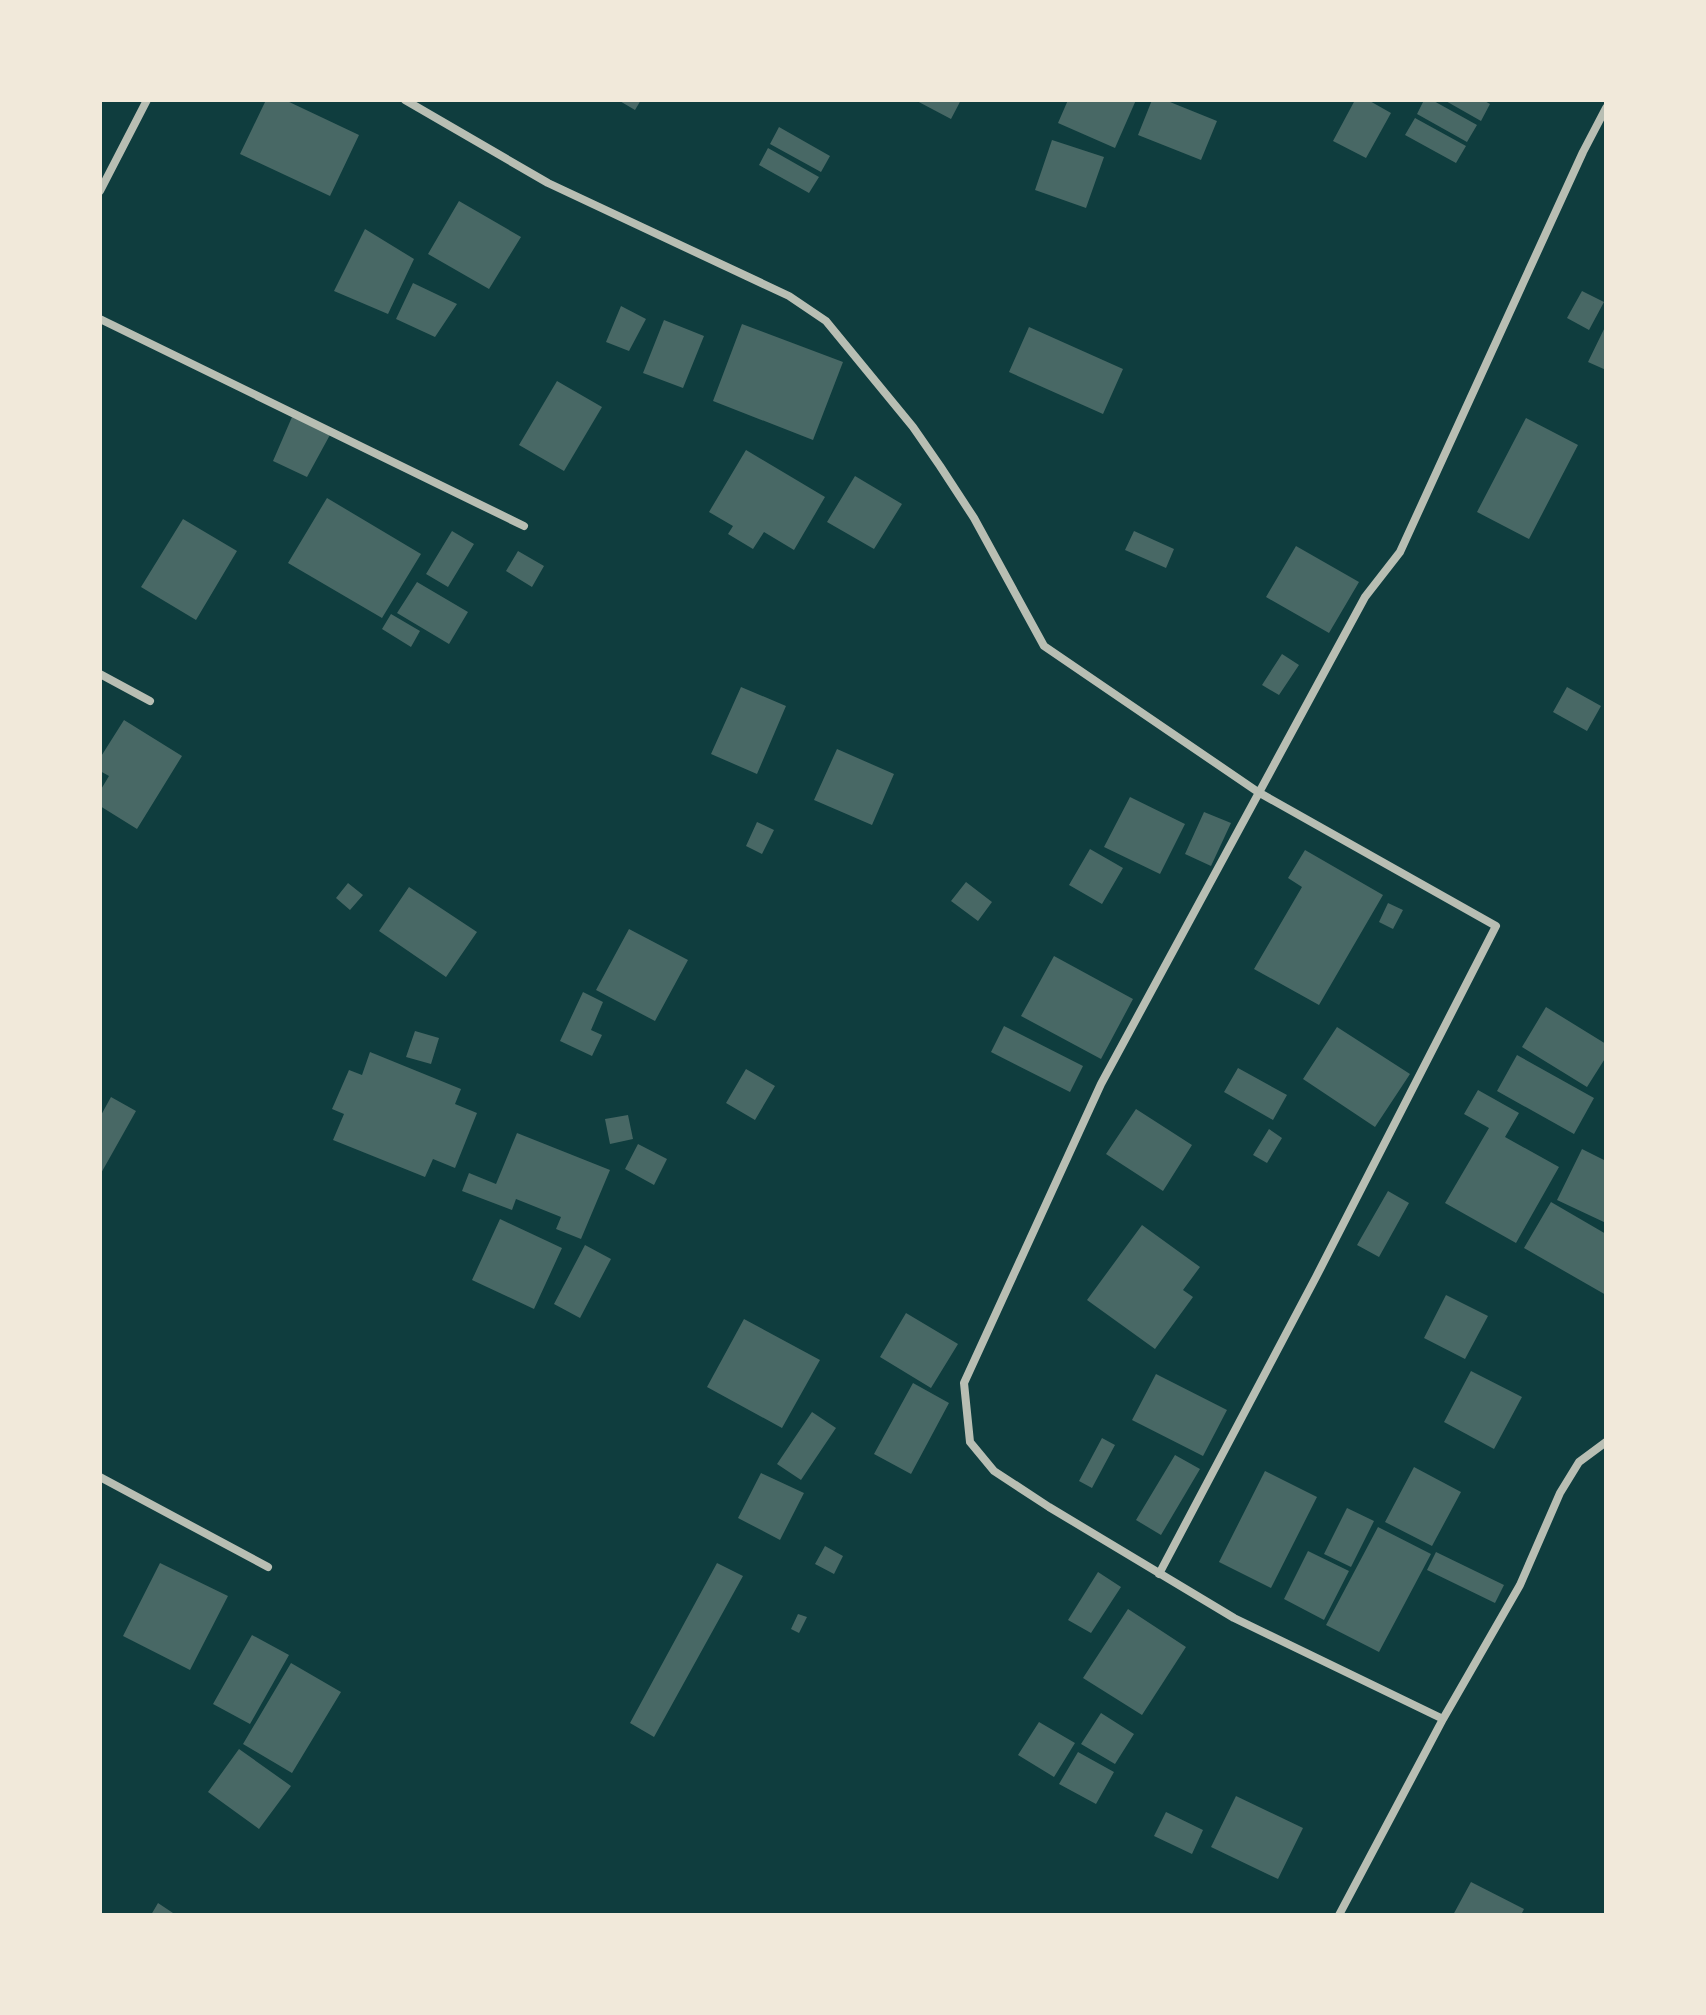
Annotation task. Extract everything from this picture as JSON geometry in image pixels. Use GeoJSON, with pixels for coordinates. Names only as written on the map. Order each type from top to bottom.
{"type":"FeatureCollection","features":[{"type":"Feature","properties":{"kind":"street"},"geometry":{"type":"LineString","coordinates":[[100,191],[147,100]]}},
{"type":"Feature","properties":{"kind":"street"},"geometry":{"type":"LineString","coordinates":[[405,100],[548,183],[789,296],[826,321],[913,427],[940,466],[974,518],[1044,646],[1258,792],[1496,926],[1159,1574]]}},
{"type":"Feature","properties":{"kind":"street"},"geometry":{"type":"LineString","coordinates":[[1443,1719],[1234,1618],[994,1471],[970,1442],[964,1383],[1078,1128],[1142,1005],[1365,597],[1400,552],[1606,108]]}},
{"type":"Feature","properties":{"kind":"street"},"geometry":{"type":"LineString","coordinates":[[100,319],[524,526]]}},
{"type":"Feature","properties":{"kind":"street"},"geometry":{"type":"LineString","coordinates":[[100,674],[150,701]]}},
{"type":"Feature","properties":{"kind":"street"},"geometry":{"type":"LineString","coordinates":[[1339,1915],[1443,1719],[1520,1585],[1560,1493],[1579,1462],[1606,1442]]}},
{"type":"Feature","properties":{"kind":"street"},"geometry":{"type":"LineString","coordinates":[[100,1477],[268,1567]]}},
{"type":"Feature","properties":{"kind":"building"},"geometry":{"type":"Polygon","coordinates":[[[266,100],[285,100],[359,135],[330,196],[240,154],[266,100]]]}},
{"type":"Feature","properties":{"kind":"building"},"geometry":{"type":"Polygon","coordinates":[[[618,100],[641,100],[635,110],[618,100]]]}},
{"type":"Feature","properties":{"kind":"building"},"geometry":{"type":"Polygon","coordinates":[[[915,100],[961,100],[951,119],[915,100]]]}},
{"type":"Feature","properties":{"kind":"building"},"geometry":{"type":"Polygon","coordinates":[[[1068,100],[1136,100],[1115,148],[1058,123],[1068,100]]]}},
{"type":"Feature","properties":{"kind":"building"},"geometry":{"type":"Polygon","coordinates":[[[1152,100],[1165,100],[1217,121],[1201,160],[1138,135],[1152,100]]]}},
{"type":"Feature","properties":{"kind":"building"},"geometry":{"type":"Polygon","coordinates":[[[1355,100],[1368,100],[1391,113],[1366,158],[1333,141],[1355,100]]]}},
{"type":"Feature","properties":{"kind":"building"},"geometry":{"type":"Polygon","coordinates":[[[1424,100],[1432,100],[1477,125],[1467,142],[1417,114],[1424,100]]]}},
{"type":"Feature","properties":{"kind":"building"},"geometry":{"type":"Polygon","coordinates":[[[1444,100],[1483,100],[1490,104],[1481,121],[1444,100]]]}},
{"type":"Feature","properties":{"kind":"building"},"geometry":{"type":"Polygon","coordinates":[[[1415,118],[1466,146],[1456,163],[1405,135],[1415,118]]]}},
{"type":"Feature","properties":{"kind":"building"},"geometry":{"type":"Polygon","coordinates":[[[779,127],[830,156],[821,172],[770,144],[779,127]]]}},
{"type":"Feature","properties":{"kind":"building"},"geometry":{"type":"Polygon","coordinates":[[[1052,140],[1104,157],[1086,208],[1035,190],[1052,140]]]}},
{"type":"Feature","properties":{"kind":"building"},"geometry":{"type":"Polygon","coordinates":[[[768,148],[819,177],[809,193],[759,165],[768,148]]]}},
{"type":"Feature","properties":{"kind":"building"},"geometry":{"type":"Polygon","coordinates":[[[459,201],[521,237],[489,289],[428,254],[459,201]]]}},
{"type":"Feature","properties":{"kind":"building"},"geometry":{"type":"Polygon","coordinates":[[[365,229],[414,259],[388,314],[334,291],[365,229]]]}},
{"type":"Feature","properties":{"kind":"building"},"geometry":{"type":"Polygon","coordinates":[[[413,283],[457,304],[435,337],[396,319],[413,283]]]}},
{"type":"Feature","properties":{"kind":"building"},"geometry":{"type":"Polygon","coordinates":[[[1582,291],[1604,302],[1589,330],[1567,318],[1582,291]]]}},
{"type":"Feature","properties":{"kind":"building"},"geometry":{"type":"Polygon","coordinates":[[[621,306],[646,319],[629,351],[606,342],[621,306]]]}},
{"type":"Feature","properties":{"kind":"building"},"geometry":{"type":"Polygon","coordinates":[[[664,320],[704,336],[683,388],[643,373],[664,320]]]}},
{"type":"Feature","properties":{"kind":"building"},"geometry":{"type":"Polygon","coordinates":[[[742,324],[843,362],[813,440],[713,401],[742,324]]]}},
{"type":"Feature","properties":{"kind":"building"},"geometry":{"type":"Polygon","coordinates":[[[1606,325],[1606,370],[1588,362],[1606,325]]]}},
{"type":"Feature","properties":{"kind":"building"},"geometry":{"type":"Polygon","coordinates":[[[1029,327],[1123,369],[1103,414],[1009,372],[1029,327]]]}},
{"type":"Feature","properties":{"kind":"building"},"geometry":{"type":"Polygon","coordinates":[[[557,381],[602,407],[564,471],[519,445],[557,381]]]}},
{"type":"Feature","properties":{"kind":"building"},"geometry":{"type":"Polygon","coordinates":[[[292,417],[331,433],[307,477],[273,461],[292,417]]]}},
{"type":"Feature","properties":{"kind":"building"},"geometry":{"type":"Polygon","coordinates":[[[1526,418],[1578,445],[1529,539],[1477,512],[1526,418]]]}},
{"type":"Feature","properties":{"kind":"building"},"geometry":{"type":"Polygon","coordinates":[[[746,450],[825,497],[794,550],[764,532],[753,549],[728,534],[733,526],[709,512],[746,450]]]}},
{"type":"Feature","properties":{"kind":"building"},"geometry":{"type":"Polygon","coordinates":[[[855,476],[902,504],[874,549],[827,522],[855,476]]]}},
{"type":"Feature","properties":{"kind":"building"},"geometry":{"type":"Polygon","coordinates":[[[327,498],[421,554],[382,618],[288,563],[327,498]]]}},
{"type":"Feature","properties":{"kind":"building"},"geometry":{"type":"Polygon","coordinates":[[[183,519],[237,551],[196,620],[141,587],[183,519]]]}},
{"type":"Feature","properties":{"kind":"building"},"geometry":{"type":"Polygon","coordinates":[[[452,531],[474,544],[448,587],[426,574],[452,531]]]}},
{"type":"Feature","properties":{"kind":"building"},"geometry":{"type":"Polygon","coordinates":[[[1134,531],[1174,549],[1166,568],[1125,550],[1134,531]]]}},
{"type":"Feature","properties":{"kind":"building"},"geometry":{"type":"Polygon","coordinates":[[[1296,546],[1359,582],[1329,633],[1266,597],[1296,546]]]}},
{"type":"Feature","properties":{"kind":"building"},"geometry":{"type":"Polygon","coordinates":[[[518,551],[544,566],[532,587],[506,571],[518,551]]]}},
{"type":"Feature","properties":{"kind":"building"},"geometry":{"type":"Polygon","coordinates":[[[417,582],[468,612],[449,644],[397,613],[417,582]]]}},
{"type":"Feature","properties":{"kind":"building"},"geometry":{"type":"Polygon","coordinates":[[[391,614],[420,631],[411,647],[382,629],[391,614]]]}},
{"type":"Feature","properties":{"kind":"building"},"geometry":{"type":"Polygon","coordinates":[[[1282,654],[1299,665],[1279,695],[1262,685],[1282,654]]]}},
{"type":"Feature","properties":{"kind":"building"},"geometry":{"type":"Polygon","coordinates":[[[741,687],[786,706],[757,774],[711,754],[741,687]]]}},
{"type":"Feature","properties":{"kind":"building"},"geometry":{"type":"Polygon","coordinates":[[[1567,687],[1601,706],[1587,731],[1553,712],[1567,687]]]}},
{"type":"Feature","properties":{"kind":"building"},"geometry":{"type":"Polygon","coordinates":[[[124,720],[182,756],[137,829],[100,806],[100,791],[109,776],[100,771],[100,758],[124,720]]]}},
{"type":"Feature","properties":{"kind":"building"},"geometry":{"type":"Polygon","coordinates":[[[837,749],[894,774],[872,825],[814,800],[837,749]]]}},
{"type":"Feature","properties":{"kind":"building"},"geometry":{"type":"Polygon","coordinates":[[[1130,797],[1185,824],[1160,874],[1104,847],[1130,797]]]}},
{"type":"Feature","properties":{"kind":"building"},"geometry":{"type":"Polygon","coordinates":[[[1204,812],[1231,823],[1211,866],[1185,854],[1204,812]]]}},
{"type":"Feature","properties":{"kind":"building"},"geometry":{"type":"Polygon","coordinates":[[[757,822],[774,830],[762,854],[746,846],[757,822]]]}},
{"type":"Feature","properties":{"kind":"building"},"geometry":{"type":"Polygon","coordinates":[[[1090,849],[1123,868],[1102,904],[1069,885],[1090,849]]]}},
{"type":"Feature","properties":{"kind":"building"},"geometry":{"type":"Polygon","coordinates":[[[1305,850],[1383,895],[1319,1005],[1254,969],[1302,887],[1288,878],[1305,850]]]}},
{"type":"Feature","properties":{"kind":"building"},"geometry":{"type":"Polygon","coordinates":[[[966,882],[992,902],[978,921],[951,901],[966,882]]]}},
{"type":"Feature","properties":{"kind":"building"},"geometry":{"type":"Polygon","coordinates":[[[348,883],[363,895],[350,910],[336,898],[348,883]]]}},
{"type":"Feature","properties":{"kind":"building"},"geometry":{"type":"Polygon","coordinates":[[[409,887],[477,932],[446,977],[379,931],[409,887]]]}},
{"type":"Feature","properties":{"kind":"building"},"geometry":{"type":"Polygon","coordinates":[[[1388,903],[1403,910],[1393,929],[1379,922],[1388,903]]]}},
{"type":"Feature","properties":{"kind":"building"},"geometry":{"type":"Polygon","coordinates":[[[629,929],[688,960],[655,1021],[596,990],[629,929]]]}},
{"type":"Feature","properties":{"kind":"building"},"geometry":{"type":"Polygon","coordinates":[[[1054,956],[1133,999],[1101,1059],[1021,1016],[1054,956]]]}},
{"type":"Feature","properties":{"kind":"building"},"geometry":{"type":"Polygon","coordinates":[[[583,992],[603,1002],[591,1030],[602,1035],[592,1056],[560,1041],[583,992]]]}},
{"type":"Feature","properties":{"kind":"building"},"geometry":{"type":"Polygon","coordinates":[[[1546,1007],[1606,1044],[1606,1057],[1587,1087],[1522,1047],[1546,1007]]]}},
{"type":"Feature","properties":{"kind":"building"},"geometry":{"type":"Polygon","coordinates":[[[1004,1026],[1083,1066],[1070,1092],[991,1052],[1004,1026]]]}},
{"type":"Feature","properties":{"kind":"building"},"geometry":{"type":"Polygon","coordinates":[[[1337,1027],[1410,1074],[1375,1127],[1303,1079],[1337,1027]]]}},
{"type":"Feature","properties":{"kind":"building"},"geometry":{"type":"Polygon","coordinates":[[[415,1031],[439,1038],[431,1064],[406,1057],[415,1031]]]}},
{"type":"Feature","properties":{"kind":"building"},"geometry":{"type":"Polygon","coordinates":[[[370,1052],[461,1089],[455,1104],[477,1113],[455,1168],[433,1159],[425,1177],[333,1140],[344,1114],[332,1109],[349,1070],[362,1075],[370,1052]]]}},
{"type":"Feature","properties":{"kind":"building"},"geometry":{"type":"Polygon","coordinates":[[[1517,1055],[1594,1098],[1574,1134],[1497,1091],[1517,1055]]]}},
{"type":"Feature","properties":{"kind":"building"},"geometry":{"type":"Polygon","coordinates":[[[1238,1068],[1287,1095],[1273,1120],[1224,1092],[1238,1068]]]}},
{"type":"Feature","properties":{"kind":"building"},"geometry":{"type":"Polygon","coordinates":[[[746,1069],[775,1086],[755,1120],[726,1103],[746,1069]]]}},
{"type":"Feature","properties":{"kind":"building"},"geometry":{"type":"Polygon","coordinates":[[[1478,1090],[1519,1113],[1505,1137],[1559,1167],[1516,1243],[1445,1203],[1489,1128],[1464,1114],[1478,1090]]]}},
{"type":"Feature","properties":{"kind":"building"},"geometry":{"type":"Polygon","coordinates":[[[111,1097],[136,1111],[100,1175],[100,1117],[111,1097]]]}},
{"type":"Feature","properties":{"kind":"building"},"geometry":{"type":"Polygon","coordinates":[[[1136,1109],[1192,1145],[1163,1191],[1106,1154],[1136,1109]]]}},
{"type":"Feature","properties":{"kind":"building"},"geometry":{"type":"Polygon","coordinates":[[[628,1115],[633,1139],[610,1144],[605,1119],[628,1115]]]}},
{"type":"Feature","properties":{"kind":"building"},"geometry":{"type":"Polygon","coordinates":[[[1269,1129],[1282,1138],[1267,1163],[1253,1155],[1269,1129]]]}},
{"type":"Feature","properties":{"kind":"building"},"geometry":{"type":"Polygon","coordinates":[[[517,1133],[610,1170],[581,1239],[556,1229],[561,1217],[516,1199],[512,1210],[462,1191],[469,1173],[496,1184],[517,1133]]]}},
{"type":"Feature","properties":{"kind":"building"},"geometry":{"type":"Polygon","coordinates":[[[638,1144],[667,1159],[654,1185],[625,1169],[638,1144]]]}},
{"type":"Feature","properties":{"kind":"building"},"geometry":{"type":"Polygon","coordinates":[[[1582,1149],[1606,1161],[1606,1223],[1557,1200],[1582,1149]]]}},
{"type":"Feature","properties":{"kind":"building"},"geometry":{"type":"Polygon","coordinates":[[[1388,1191],[1409,1203],[1379,1257],[1357,1245],[1388,1191]]]}},
{"type":"Feature","properties":{"kind":"building"},"geometry":{"type":"Polygon","coordinates":[[[1551,1202],[1606,1234],[1606,1295],[1524,1248],[1551,1202]]]}},
{"type":"Feature","properties":{"kind":"building"},"geometry":{"type":"Polygon","coordinates":[[[500,1219],[562,1248],[534,1309],[472,1280],[500,1219]]]}},
{"type":"Feature","properties":{"kind":"building"},"geometry":{"type":"Polygon","coordinates":[[[1142,1225],[1200,1267],[1183,1290],[1193,1297],[1155,1349],[1087,1300],[1142,1225]]]}},
{"type":"Feature","properties":{"kind":"building"},"geometry":{"type":"Polygon","coordinates":[[[585,1245],[611,1259],[580,1318],[554,1304],[585,1245]]]}},
{"type":"Feature","properties":{"kind":"building"},"geometry":{"type":"Polygon","coordinates":[[[1446,1295],[1488,1316],[1465,1359],[1424,1338],[1446,1295]]]}},
{"type":"Feature","properties":{"kind":"building"},"geometry":{"type":"Polygon","coordinates":[[[906,1313],[958,1344],[931,1388],[880,1357],[906,1313]]]}},
{"type":"Feature","properties":{"kind":"building"},"geometry":{"type":"Polygon","coordinates":[[[744,1319],[820,1360],[782,1428],[707,1387],[744,1319]]]}},
{"type":"Feature","properties":{"kind":"building"},"geometry":{"type":"Polygon","coordinates":[[[1471,1371],[1522,1397],[1494,1449],[1444,1422],[1471,1371]]]}},
{"type":"Feature","properties":{"kind":"building"},"geometry":{"type":"Polygon","coordinates":[[[1156,1374],[1227,1410],[1203,1456],[1132,1420],[1156,1374]]]}},
{"type":"Feature","properties":{"kind":"building"},"geometry":{"type":"Polygon","coordinates":[[[913,1383],[949,1403],[911,1474],[874,1454],[913,1383]]]}},
{"type":"Feature","properties":{"kind":"building"},"geometry":{"type":"Polygon","coordinates":[[[812,1412],[836,1428],[801,1480],[777,1464],[812,1412]]]}},
{"type":"Feature","properties":{"kind":"building"},"geometry":{"type":"Polygon","coordinates":[[[1102,1438],[1115,1445],[1092,1488],[1079,1481],[1102,1438]]]}},
{"type":"Feature","properties":{"kind":"building"},"geometry":{"type":"Polygon","coordinates":[[[1175,1455],[1200,1469],[1161,1535],[1136,1520],[1175,1455]]]}},
{"type":"Feature","properties":{"kind":"building"},"geometry":{"type":"Polygon","coordinates":[[[1414,1467],[1461,1492],[1432,1546],[1385,1522],[1414,1467]]]}},
{"type":"Feature","properties":{"kind":"building"},"geometry":{"type":"Polygon","coordinates":[[[1265,1471],[1317,1497],[1271,1588],[1219,1562],[1265,1471]]]}},
{"type":"Feature","properties":{"kind":"building"},"geometry":{"type":"Polygon","coordinates":[[[761,1473],[804,1493],[780,1540],[738,1518],[761,1473]]]}},
{"type":"Feature","properties":{"kind":"building"},"geometry":{"type":"Polygon","coordinates":[[[1347,1508],[1374,1521],[1351,1567],[1324,1554],[1347,1508]]]}},
{"type":"Feature","properties":{"kind":"building"},"geometry":{"type":"Polygon","coordinates":[[[1378,1527],[1431,1554],[1379,1652],[1326,1625],[1378,1527]]]}},
{"type":"Feature","properties":{"kind":"building"},"geometry":{"type":"Polygon","coordinates":[[[825,1546],[843,1556],[834,1574],[815,1564],[825,1546]]]}},
{"type":"Feature","properties":{"kind":"building"},"geometry":{"type":"Polygon","coordinates":[[[1308,1551],[1349,1571],[1324,1620],[1284,1599],[1308,1551]]]}},
{"type":"Feature","properties":{"kind":"building"},"geometry":{"type":"Polygon","coordinates":[[[1436,1552],[1504,1585],[1495,1603],[1427,1570],[1436,1552]]]}},
{"type":"Feature","properties":{"kind":"building"},"geometry":{"type":"Polygon","coordinates":[[[160,1563],[228,1596],[190,1670],[123,1636],[160,1563]]]}},
{"type":"Feature","properties":{"kind":"building"},"geometry":{"type":"Polygon","coordinates":[[[717,1563],[743,1576],[654,1737],[630,1723],[717,1563]]]}},
{"type":"Feature","properties":{"kind":"building"},"geometry":{"type":"Polygon","coordinates":[[[1098,1572],[1121,1587],[1091,1633],[1068,1620],[1098,1572]]]}},
{"type":"Feature","properties":{"kind":"building"},"geometry":{"type":"Polygon","coordinates":[[[1128,1609],[1186,1647],[1142,1715],[1083,1678],[1128,1609]]]}},
{"type":"Feature","properties":{"kind":"building"},"geometry":{"type":"Polygon","coordinates":[[[798,1614],[807,1617],[799,1633],[791,1629],[798,1614]]]}},
{"type":"Feature","properties":{"kind":"building"},"geometry":{"type":"Polygon","coordinates":[[[252,1635],[289,1655],[250,1724],[213,1704],[252,1635]]]}},
{"type":"Feature","properties":{"kind":"building"},"geometry":{"type":"Polygon","coordinates":[[[291,1663],[341,1692],[292,1773],[243,1744],[291,1663]]]}},
{"type":"Feature","properties":{"kind":"building"},"geometry":{"type":"Polygon","coordinates":[[[1101,1713],[1134,1734],[1115,1764],[1081,1744],[1101,1713]]]}},
{"type":"Feature","properties":{"kind":"building"},"geometry":{"type":"Polygon","coordinates":[[[1039,1722],[1075,1743],[1054,1777],[1018,1755],[1039,1722]]]}},
{"type":"Feature","properties":{"kind":"building"},"geometry":{"type":"Polygon","coordinates":[[[239,1749],[291,1786],[259,1829],[208,1792],[239,1749]]]}},
{"type":"Feature","properties":{"kind":"building"},"geometry":{"type":"Polygon","coordinates":[[[1078,1752],[1114,1772],[1096,1804],[1059,1784],[1078,1752]]]}},
{"type":"Feature","properties":{"kind":"building"},"geometry":{"type":"Polygon","coordinates":[[[1236,1796],[1303,1828],[1278,1879],[1211,1847],[1236,1796]]]}},
{"type":"Feature","properties":{"kind":"building"},"geometry":{"type":"Polygon","coordinates":[[[1166,1812],[1203,1830],[1192,1854],[1154,1836],[1166,1812]]]}},
{"type":"Feature","properties":{"kind":"building"},"geometry":{"type":"Polygon","coordinates":[[[1471,1882],[1524,1909],[1521,1915],[1453,1915],[1471,1882]]]}},
{"type":"Feature","properties":{"kind":"building"},"geometry":{"type":"Polygon","coordinates":[[[158,1903],[176,1915],[151,1915],[158,1903]]]}}]}
